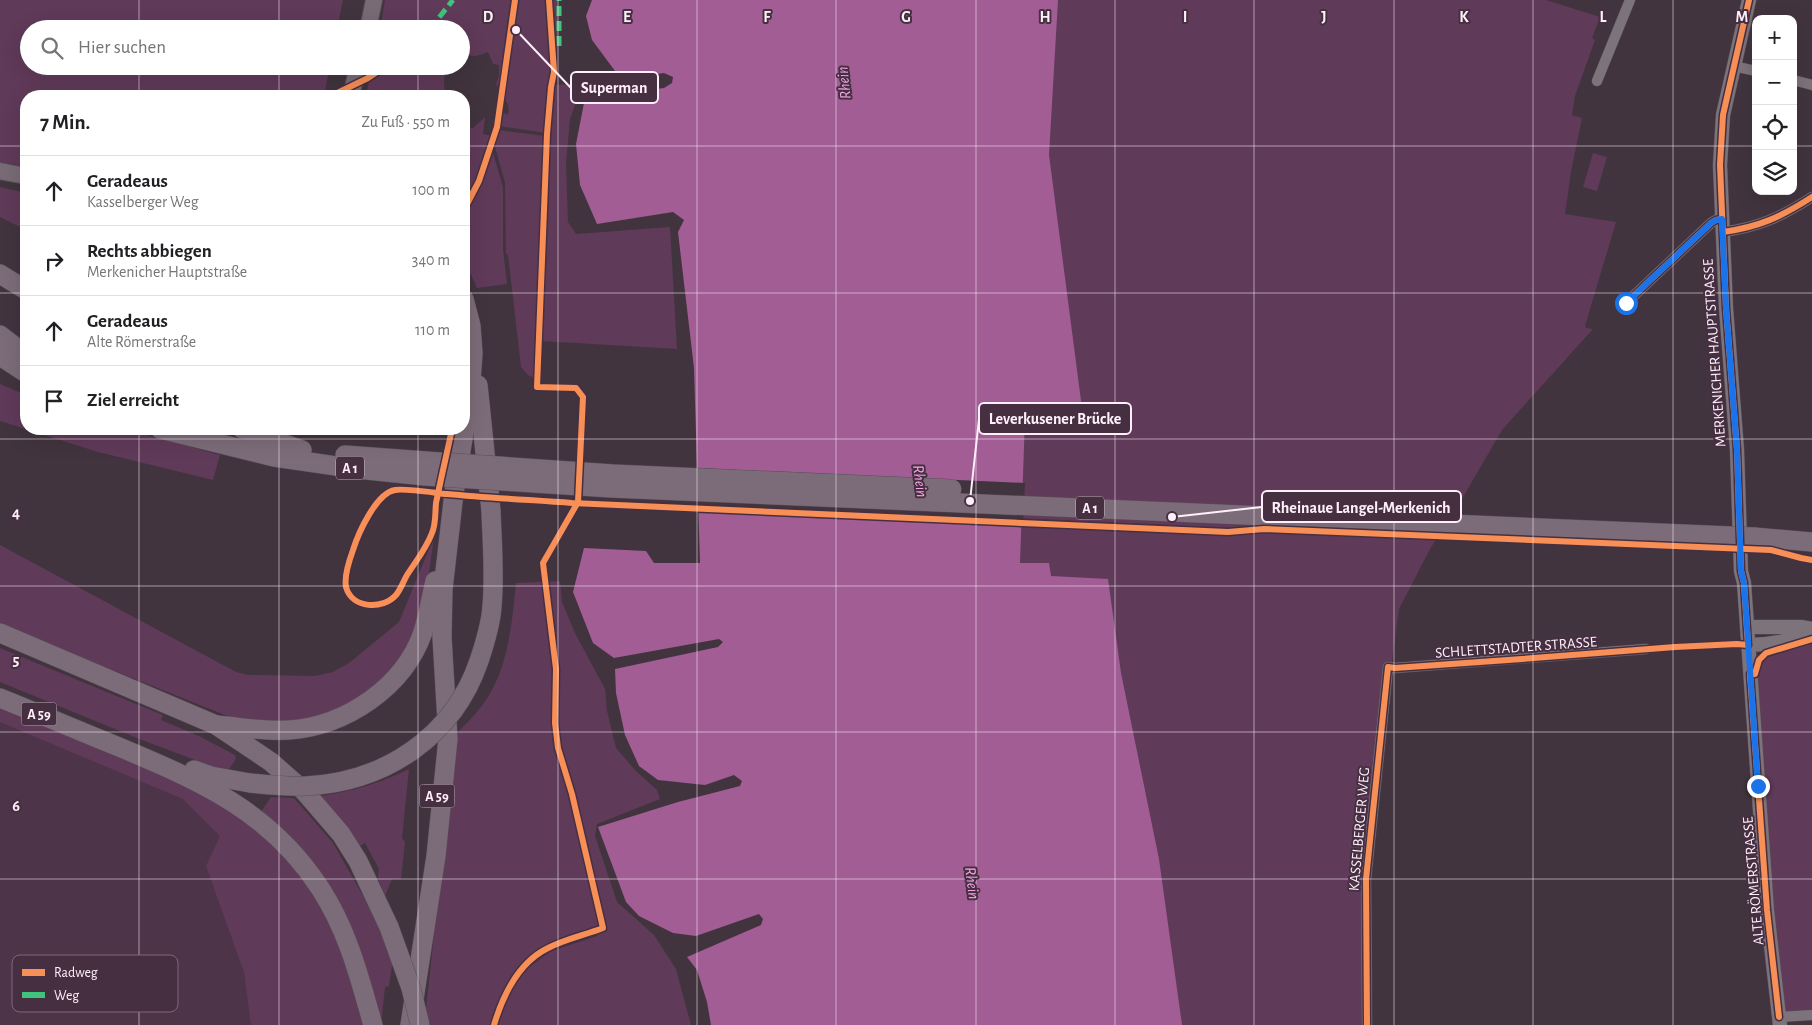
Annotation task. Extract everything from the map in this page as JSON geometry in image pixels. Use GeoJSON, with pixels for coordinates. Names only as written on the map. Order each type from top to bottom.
{"type":"FeatureCollection","features":[{"type":"Feature","properties":{"kind":"highway"},"geometry":{"type":"LineString","coordinates":[[0,274],[20,286]]}},
{"type":"Feature","properties":{"kind":"highway"},"geometry":{"type":"LineString","coordinates":[[0,334],[20,350]]}},
{"type":"Feature","properties":{"kind":"highway"},"geometry":{"type":"LineString","coordinates":[[77,730],[212,776],[279,786],[306,786],[361,777],[379,770],[414,750],[427,740],[458,706],[474,675],[486,640],[492,606],[491,511],[470,348]]}},
{"type":"Feature","properties":{"kind":"highway"},"geometry":{"type":"LineString","coordinates":[[0,356],[20,370]]}},
{"type":"Feature","properties":{"kind":"highway","name":"A 1"},"geometry":{"type":"LineString","coordinates":[[184,435],[274,457],[357,470],[426,469]]}},
{"type":"Feature","properties":{"kind":"highway","name":"A 1"},"geometry":{"type":"LineString","coordinates":[[230,435],[302,450],[426,469],[621,488],[1755,531],[1812,528]]}},
{"type":"Feature","properties":{"kind":"highway"},"geometry":{"type":"LineString","coordinates":[[259,435],[302,450]]}},
{"type":"Feature","properties":{"kind":"highway","name":"A 59"},"geometry":{"type":"LineString","coordinates":[[399,1025],[409,955],[422,912],[428,882],[442,749],[443,719],[434,614],[447,488],[458,435]]}},
{"type":"Feature","properties":{"kind":"highway","name":"A 59"},"geometry":{"type":"LineString","coordinates":[[410,1025],[436,856],[448,739],[442,637],[443,589],[454,493],[464,435]]}},
{"type":"Feature","properties":{"kind":"highway","name":"A 1"},"geometry":{"type":"LineString","coordinates":[[1755,531],[1812,542]]}},
{"type":"Feature","properties":{"kind":"highway"},"geometry":{"type":"LineString","coordinates":[[216,725],[269,731],[310,728],[347,715],[377,695],[402,669],[413,654],[422,633],[438,565]]}},
{"type":"Feature","properties":{"kind":"highway"},"geometry":{"type":"LineString","coordinates":[[0,633],[216,725],[276,765],[293,780],[341,834],[358,861],[390,927],[411,988],[420,1025]]}},
{"type":"Feature","properties":{"kind":"highway","name":"A 59"},"geometry":{"type":"LineString","coordinates":[[0,698],[172,769],[222,794],[267,827],[288,847],[320,888],[333,911],[354,958],[372,1025]]}},
{"type":"Feature","properties":{"kind":"main road"},"geometry":{"type":"LineString","coordinates":[[370,20],[374,0]]}},
{"type":"Feature","properties":{"kind":"main road"},"geometry":{"type":"LineString","coordinates":[[352,90],[356,75]]}},
{"type":"Feature","properties":{"kind":"main road"},"geometry":{"type":"LineString","coordinates":[[0,171],[20,175]]}},
{"type":"Feature","properties":{"kind":"street"},"geometry":{"type":"LineString","coordinates":[[1598,81],[1630,0]]}},
{"type":"Feature","properties":{"kind":"street","name":"MERKENICHER HAUPTSTRASSE"},"geometry":{"type":"LineString","coordinates":[[1748,645],[1744,583],[1741,571],[1737,450],[1726,308],[1720,165],[1724,115],[1733,66],[1749,0]]}},
{"type":"Feature","properties":{"kind":"street"},"geometry":{"type":"LineString","coordinates":[[1733,66],[1752,70]]}},
{"type":"Feature","properties":{"kind":"street"},"geometry":{"type":"LineString","coordinates":[[1797,81],[1812,85]]}},
{"type":"Feature","properties":{"kind":"street"},"geometry":{"type":"LineString","coordinates":[[1626,303],[1716,220],[1722,226],[1770,221],[1812,197]]}},
{"type":"Feature","properties":{"kind":"street"},"geometry":{"type":"LineString","coordinates":[[1747,627],[1802,627],[1812,631]]}},
{"type":"Feature","properties":{"kind":"street"},"geometry":{"type":"LineString","coordinates":[[1748,645],[1778,643],[1812,631]]}},
{"type":"Feature","properties":{"kind":"street","name":"ALTE RÖMERSTRASSE"},"geometry":{"type":"LineString","coordinates":[[1748,645],[1767,910],[1780,1021]]}},
{"type":"Feature","properties":{"kind":"street","name":"SCHLETTSTADTER STRASSE"},"geometry":{"type":"LineString","coordinates":[[1388,667],[1522,660],[1646,649]]}},
{"type":"Feature","properties":{"kind":"street","name":"KASSELBERGER WEG"},"geometry":{"type":"LineString","coordinates":[[1367,1025],[1366,879],[1388,667]]}},
{"type":"Feature","properties":{"kind":"street"},"geometry":{"type":"LineString","coordinates":[[1780,1021],[1812,1015]]}},
{"type":"Feature","properties":{"kind":"shaded area"},"geometry":{"type":"Polygon","coordinates":[[[0,0],[343,0],[339,20],[20,20],[20,75],[328,75],[325,90],[20,90],[20,165],[0,162],[0,0]]]}},
{"type":"Feature","properties":{"kind":"shaded area"},"geometry":{"type":"Polygon","coordinates":[[[385,0],[513,0],[508,39],[505,46],[507,46],[502,79],[498,86],[496,85],[499,65],[493,64],[488,52],[470,56],[470,20],[382,20],[385,0]]]}},
{"type":"Feature","properties":{"kind":"shaded area"},"geometry":{"type":"Polygon","coordinates":[[[516,0],[547,0],[551,49],[546,133],[499,126],[501,113],[508,114],[509,111],[503,96],[516,0]]]}},
{"type":"Feature","properties":{"kind":"shaded area"},"geometry":{"type":"Polygon","coordinates":[[[552,0],[557,0],[557,64],[555,65],[552,0]]]}},
{"type":"Feature","properties":{"kind":"shaded area"},"geometry":{"type":"Polygon","coordinates":[[[863,0],[1546,0],[1600,17],[1592,38],[1595,40],[1575,96],[1572,115],[1582,118],[1565,214],[1616,222],[1585,326],[1586,328],[1593,329],[1502,430],[1459,504],[1430,549],[1399,609],[1387,699],[1370,880],[1367,1025],[965,1025],[863,0]]]}},
{"type":"Feature","properties":{"kind":"shaded area"},"geometry":{"type":"Polygon","coordinates":[[[370,75],[445,75],[445,90],[367,90],[370,75]]]}},
{"type":"Feature","properties":{"kind":"shaded area"},"geometry":{"type":"Polygon","coordinates":[[[577,84],[596,94],[577,99],[570,119],[566,164],[568,222],[576,234],[670,227],[677,349],[542,341],[544,213],[552,85],[577,84]]]}},
{"type":"Feature","properties":{"kind":"shaded area"},"geometry":{"type":"Polygon","coordinates":[[[485,117],[483,134],[493,136],[470,194],[470,128],[473,128],[485,117]]]}},
{"type":"Feature","properties":{"kind":"shaded area"},"geometry":{"type":"Polygon","coordinates":[[[499,130],[545,136],[537,378],[529,376],[521,367],[508,255],[506,253],[505,183],[494,143],[499,130]]]}},
{"type":"Feature","properties":{"kind":"shaded area"},"geometry":{"type":"Polygon","coordinates":[[[493,153],[503,187],[503,249],[507,284],[477,288],[470,272],[470,204],[493,153]]]}},
{"type":"Feature","properties":{"kind":"shaded area"},"geometry":{"type":"Polygon","coordinates":[[[1593,153],[1607,157],[1597,191],[1583,187],[1593,153]]]}},
{"type":"Feature","properties":{"kind":"shaded area"},"geometry":{"type":"Polygon","coordinates":[[[0,187],[20,192],[20,227],[0,217],[0,187]]]}},
{"type":"Feature","properties":{"kind":"shaded area"},"geometry":{"type":"Polygon","coordinates":[[[0,384],[20,392],[20,427],[0,421],[0,384]]]}},
{"type":"Feature","properties":{"kind":"shaded area"},"geometry":{"type":"Polygon","coordinates":[[[44,435],[147,435],[220,455],[213,480],[98,452],[44,435]]]}},
{"type":"Feature","properties":{"kind":"shaded area"},"geometry":{"type":"Polygon","coordinates":[[[434,537],[426,594],[418,623],[403,654],[384,679],[364,696],[309,722],[275,724],[230,717],[0,625],[0,545],[236,672],[248,675],[315,676],[333,672],[349,663],[399,622],[434,537]]]}},
{"type":"Feature","properties":{"kind":"shaded area"},"geometry":{"type":"Polygon","coordinates":[[[560,581],[562,602],[575,633],[605,689],[607,711],[616,748],[635,770],[657,790],[660,799],[597,824],[595,836],[617,902],[654,935],[676,969],[691,1025],[495,1025],[505,998],[515,981],[551,951],[597,936],[595,927],[553,942],[528,960],[512,979],[500,1001],[492,1025],[429,1025],[426,1010],[455,735],[482,706],[499,675],[510,636],[516,583],[560,581]]]}},
{"type":"Feature","properties":{"kind":"shaded area"},"geometry":{"type":"Polygon","coordinates":[[[1812,644],[1812,1011],[1785,1013],[1770,869],[1757,676],[1761,660],[1800,645],[1812,644]]]}},
{"type":"Feature","properties":{"kind":"shaded area"},"geometry":{"type":"Polygon","coordinates":[[[0,648],[163,715],[161,720],[199,736],[235,755],[236,759],[227,772],[142,740],[0,682],[0,648]]]}},
{"type":"Feature","properties":{"kind":"shaded area"},"geometry":{"type":"Polygon","coordinates":[[[0,704],[176,777],[234,808],[296,867],[341,941],[365,1025],[251,1025],[244,972],[206,866],[220,836],[183,799],[0,722],[0,704]]]}},
{"type":"Feature","properties":{"kind":"shaded area"},"geometry":{"type":"Polygon","coordinates":[[[0,714],[176,782],[250,840],[344,1025],[0,1025],[0,714]]]}},
{"type":"Feature","properties":{"kind":"shaded area"},"geometry":{"type":"Polygon","coordinates":[[[409,769],[402,838],[405,842],[401,879],[392,879],[385,896],[378,879],[379,869],[365,843],[360,846],[320,796],[366,786],[409,769]]]}},
{"type":"Feature","properties":{"kind":"shaded area"},"geometry":{"type":"Polygon","coordinates":[[[271,797],[294,798],[333,843],[374,915],[393,958],[389,986],[385,987],[381,1025],[357,949],[261,812],[271,797]]]}},
{"type":"Feature","properties":{"kind":"water","name":"Rhein"},"geometry":{"type":"Polygon","coordinates":[[[592,0],[1058,0],[1049,155],[1083,416],[1025,417],[1020,563],[1049,563],[1051,576],[1108,579],[1121,673],[1159,859],[1182,1025],[711,1025],[707,1002],[697,970],[687,957],[761,925],[763,919],[759,914],[696,936],[673,933],[639,916],[626,902],[598,827],[678,802],[740,786],[742,781],[734,775],[705,785],[658,780],[639,766],[625,735],[616,693],[615,669],[718,647],[723,642],[719,639],[614,658],[593,643],[573,592],[584,548],[646,551],[654,563],[700,563],[694,368],[678,232],[684,220],[673,212],[597,224],[580,185],[576,144],[584,103],[600,96],[664,88],[672,83],[673,77],[664,73],[621,79],[592,40],[586,16],[592,0]]]}},
{"type":"Feature","properties":{"kind":"pier"},"geometry":{"type":"Polygon","coordinates":[[[695,468],[1025,483],[1023,525],[696,511],[695,468]]]}},
{"type":"Feature","properties":{"kind":"marked path"},"geometry":{"type":"LineString","coordinates":[[437,20],[453,0]]}},
{"type":"Feature","properties":{"kind":"marked path"},"geometry":{"type":"LineString","coordinates":[[559,0],[559,46]]}},
{"type":"Feature","properties":{"kind":"cycle path"},"geometry":{"type":"LineString","coordinates":[[470,198],[479,181],[497,127],[515,0]]}},
{"type":"Feature","properties":{"kind":"cycle path"},"geometry":{"type":"LineString","coordinates":[[494,1025],[507,991],[529,962],[548,948],[603,928],[572,794],[558,748],[555,723],[556,669],[543,563],[578,502],[583,397],[576,388],[537,387],[547,134],[554,72],[549,0]]}},
{"type":"Feature","properties":{"kind":"cycle path"},"geometry":{"type":"LineString","coordinates":[[1367,1025],[1366,879],[1388,667],[1675,647],[1748,645],[1744,583],[1741,571],[1737,450],[1726,308],[1720,165],[1723,115],[1749,0]]}},
{"type":"Feature","properties":{"kind":"cycle path"},"geometry":{"type":"LineString","coordinates":[[343,90],[372,75]]}},
{"type":"Feature","properties":{"kind":"cycle path"},"geometry":{"type":"LineString","coordinates":[[1723,232],[1759,224],[1790,210],[1812,197]]}},
{"type":"Feature","properties":{"kind":"cycle path"},"geometry":{"type":"LineString","coordinates":[[1626,303],[1711,223],[1722,219]]}},
{"type":"Feature","properties":{"kind":"cycle path"},"geometry":{"type":"LineString","coordinates":[[438,493],[451,435]]}},
{"type":"Feature","properties":{"kind":"cycle path"},"geometry":{"type":"LineString","coordinates":[[395,490],[438,493],[434,526],[430,539],[398,593],[390,600],[376,605],[368,605],[355,600],[349,594],[346,587],[347,569],[363,525],[381,498],[395,490]]}},
{"type":"Feature","properties":{"kind":"cycle path"},"geometry":{"type":"LineString","coordinates":[[438,493],[572,503],[1228,532],[1264,529],[1771,550],[1812,560]]}},
{"type":"Feature","properties":{"kind":"cycle path"},"geometry":{"type":"LineString","coordinates":[[1779,1017],[1767,910],[1750,674],[1755,674],[1759,660],[1766,653],[1812,639]]}},
{"type":"Feature","properties":{"kind":"place","name":"Superman"},"geometry":{"type":"Point","coordinates":[516,30]}},
{"type":"Feature","properties":{"kind":"place","name":"Leverkusener Brücke"},"geometry":{"type":"Point","coordinates":[970,501]}},
{"type":"Feature","properties":{"kind":"place","name":"Rheinaue Langel-Merkenich"},"geometry":{"type":"Point","coordinates":[1172,517]}},
{"type":"Feature","properties":{"kind":"route"},"geometry":{"type":"LineString","coordinates":[[1626,303],[1711,223],[1722,219],[1726,308],[1737,450],[1741,571],[1744,583],[1758,786]]}}]}
